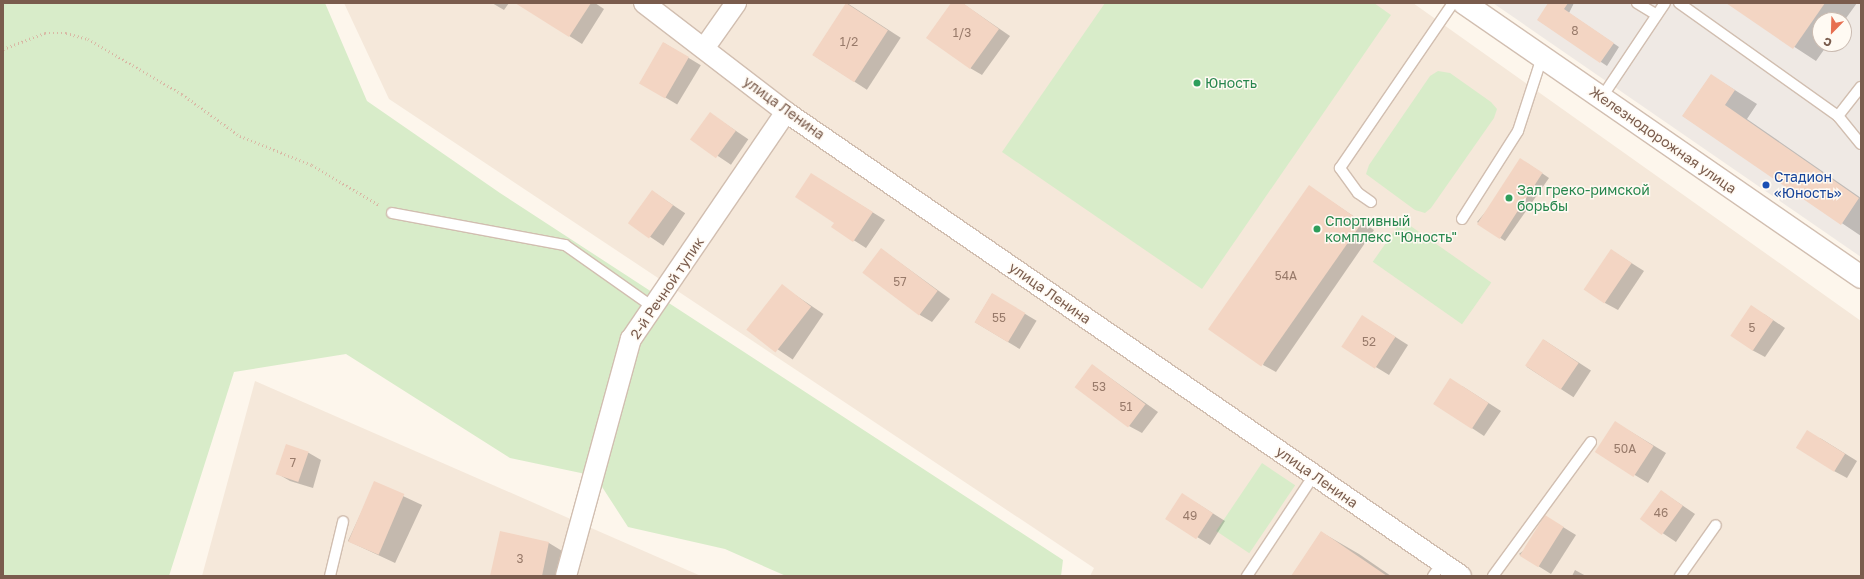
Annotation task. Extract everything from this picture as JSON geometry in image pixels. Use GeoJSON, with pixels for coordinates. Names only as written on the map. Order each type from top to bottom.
{"type":"FeatureCollection","features":[{"type":"Feature","properties":{"kind":"main road","name":"Железнодорожная улица"},"geometry":{"type":"LineString","coordinates":[[1464,3],[1861,277]]}},
{"type":"Feature","properties":{"kind":"street","name":"улица Ленина"},"geometry":{"type":"LineString","coordinates":[[644,3],[786,112],[1314,475],[1438,570],[1461,576]]}},
{"type":"Feature","properties":{"kind":"street"},"geometry":{"type":"LineString","coordinates":[[704,48],[736,3]]}},
{"type":"Feature","properties":{"kind":"street","name":"2-й Речной тупик"},"geometry":{"type":"LineString","coordinates":[[566,576],[632,339],[652,307],[786,112]]}},
{"type":"Feature","properties":{"kind":"lane"},"geometry":{"type":"LineString","coordinates":[[1371,202],[1358,193],[1340,168],[1454,3]]}},
{"type":"Feature","properties":{"kind":"lane"},"geometry":{"type":"LineString","coordinates":[[1637,3],[1657,15]]}},
{"type":"Feature","properties":{"kind":"lane"},"geometry":{"type":"LineString","coordinates":[[1602,97],[1665,3]]}},
{"type":"Feature","properties":{"kind":"lane"},"geometry":{"type":"LineString","coordinates":[[1679,3],[1838,116],[1861,144]]}},
{"type":"Feature","properties":{"kind":"lane"},"geometry":{"type":"LineString","coordinates":[[1462,219],[1518,131],[1542,57]]}},
{"type":"Feature","properties":{"kind":"lane"},"geometry":{"type":"LineString","coordinates":[[1838,116],[1861,87]]}},
{"type":"Feature","properties":{"kind":"lane"},"geometry":{"type":"LineString","coordinates":[[392,213],[565,245],[652,307]]}},
{"type":"Feature","properties":{"kind":"lane"},"geometry":{"type":"LineString","coordinates":[[1493,576],[1591,442]]}},
{"type":"Feature","properties":{"kind":"lane"},"geometry":{"type":"LineString","coordinates":[[1247,576],[1314,475]]}},
{"type":"Feature","properties":{"kind":"lane"},"geometry":{"type":"LineString","coordinates":[[330,576],[343,522]]}},
{"type":"Feature","properties":{"kind":"lane"},"geometry":{"type":"LineString","coordinates":[[1680,576],[1716,525]]}},
{"type":"Feature","properties":{"kind":"path"},"geometry":{"type":"LineString","coordinates":[[3,49],[44,33],[66,33],[88,39],[182,94],[240,136],[312,165],[392,213]]}},
{"type":"Feature","properties":{"kind":"shaded area"},"geometry":{"type":"Polygon","coordinates":[[[344,3],[1413,3],[1861,321],[1861,576],[1090,576],[1094,568],[389,99],[344,3]]]}},
{"type":"Feature","properties":{"kind":"shaded area"},"geometry":{"type":"Polygon","coordinates":[[[1493,3],[1861,3],[1861,257],[1493,3]]]}},
{"type":"Feature","properties":{"kind":"shaded area"},"geometry":{"type":"Polygon","coordinates":[[[255,381],[701,576],[202,576],[255,381]]]}},
{"type":"Feature","properties":{"kind":"green space"},"geometry":{"type":"Polygon","coordinates":[[[3,3],[325,3],[367,101],[500,193],[1063,560],[1061,576],[786,576],[725,549],[628,527],[595,476],[510,458],[346,354],[234,372],[169,576],[3,576],[3,3]]]}},
{"type":"Feature","properties":{"kind":"green space","name":"Юность"},"geometry":{"type":"Polygon","coordinates":[[[1105,3],[1374,3],[1391,15],[1202,289],[1002,152],[1105,3]]]}},
{"type":"Feature","properties":{"kind":"green space"},"geometry":{"type":"Polygon","coordinates":[[[1438,71],[1450,73],[1491,102],[1497,109],[1494,118],[1431,208],[1425,213],[1415,210],[1366,174],[1369,165],[1430,76],[1438,71]]]}},
{"type":"Feature","properties":{"kind":"green space"},"geometry":{"type":"Polygon","coordinates":[[[1402,220],[1491,283],[1462,324],[1373,262],[1402,220]]]}},
{"type":"Feature","properties":{"kind":"green space"},"geometry":{"type":"Polygon","coordinates":[[[1262,463],[1295,485],[1249,553],[1216,531],[1262,463]]]}},
{"type":"Feature","properties":{"kind":"building"},"geometry":{"type":"Polygon","coordinates":[[[515,3],[591,3],[569,37],[515,3]]]}},
{"type":"Feature","properties":{"kind":"building"},"geometry":{"type":"Polygon","coordinates":[[[846,3],[888,30],[854,82],[812,55],[846,3]]]}},
{"type":"Feature","properties":{"kind":"building"},"geometry":{"type":"Polygon","coordinates":[[[951,3],[963,3],[999,29],[970,69],[926,38],[951,3]]]}},
{"type":"Feature","properties":{"kind":"building"},"geometry":{"type":"Polygon","coordinates":[[[1548,3],[1568,3],[1564,9],[1614,43],[1600,63],[1537,20],[1548,3]]]}},
{"type":"Feature","properties":{"kind":"building"},"geometry":{"type":"Polygon","coordinates":[[[1726,3],[1825,3],[1819,12],[1812,12],[1812,22],[1793,49],[1726,3]]]}},
{"type":"Feature","properties":{"kind":"building"},"geometry":{"type":"Polygon","coordinates":[[[663,42],[689,57],[665,99],[639,84],[663,42]]]}},
{"type":"Feature","properties":{"kind":"building"},"geometry":{"type":"Polygon","coordinates":[[[1711,74],[1735,90],[1725,105],[1859,198],[1841,225],[1682,116],[1711,74]]]}},
{"type":"Feature","properties":{"kind":"building"},"geometry":{"type":"Polygon","coordinates":[[[710,112],[736,131],[716,158],[690,140],[710,112]]]}},
{"type":"Feature","properties":{"kind":"building","name":"Зал греко-римской борьбы"},"geometry":{"type":"Polygon","coordinates":[[[1520,158],[1543,173],[1500,239],[1477,224],[1520,158]]]}},
{"type":"Feature","properties":{"kind":"building"},"geometry":{"type":"Polygon","coordinates":[[[811,173],[873,212],[853,242],[831,227],[834,223],[795,197],[811,173]]]}},
{"type":"Feature","properties":{"kind":"building"},"geometry":{"type":"Polygon","coordinates":[[[1309,185],[1362,222],[1261,366],[1208,329],[1309,185]]]}},
{"type":"Feature","properties":{"kind":"building"},"geometry":{"type":"Polygon","coordinates":[[[652,190],[673,205],[649,238],[628,223],[652,190]]]}},
{"type":"Feature","properties":{"kind":"building"},"geometry":{"type":"Polygon","coordinates":[[[881,248],[938,291],[919,315],[862,273],[881,248]]]}},
{"type":"Feature","properties":{"kind":"building"},"geometry":{"type":"Polygon","coordinates":[[[1611,249],[1632,263],[1604,304],[1584,290],[1611,249]]]}},
{"type":"Feature","properties":{"kind":"building"},"geometry":{"type":"Polygon","coordinates":[[[782,284],[811,307],[775,352],[746,330],[782,284]]]}},
{"type":"Feature","properties":{"kind":"building"},"geometry":{"type":"Polygon","coordinates":[[[992,293],[1025,313],[1008,342],[974,322],[992,293]]]}},
{"type":"Feature","properties":{"kind":"building"},"geometry":{"type":"Polygon","coordinates":[[[1751,305],[1773,320],[1753,351],[1730,336],[1751,305]]]}},
{"type":"Feature","properties":{"kind":"building"},"geometry":{"type":"Polygon","coordinates":[[[1362,315],[1396,337],[1375,369],[1341,347],[1362,315]]]}},
{"type":"Feature","properties":{"kind":"building"},"geometry":{"type":"Polygon","coordinates":[[[1543,339],[1579,363],[1561,390],[1525,366],[1543,339]]]}},
{"type":"Feature","properties":{"kind":"building"},"geometry":{"type":"Polygon","coordinates":[[[1092,364],[1146,404],[1128,427],[1075,387],[1092,364]]]}},
{"type":"Feature","properties":{"kind":"building"},"geometry":{"type":"Polygon","coordinates":[[[1450,378],[1489,403],[1472,429],[1433,404],[1450,378]]]}},
{"type":"Feature","properties":{"kind":"building"},"geometry":{"type":"Polygon","coordinates":[[[1615,421],[1654,446],[1633,477],[1595,452],[1615,421]]]}},
{"type":"Feature","properties":{"kind":"building"},"geometry":{"type":"Polygon","coordinates":[[[1807,430],[1845,454],[1834,472],[1796,448],[1807,430]]]}},
{"type":"Feature","properties":{"kind":"building"},"geometry":{"type":"Polygon","coordinates":[[[286,444],[309,452],[298,482],[276,474],[286,444]]]}},
{"type":"Feature","properties":{"kind":"building"},"geometry":{"type":"Polygon","coordinates":[[[374,481],[404,494],[379,555],[348,542],[374,481]]]}},
{"type":"Feature","properties":{"kind":"building"},"geometry":{"type":"Polygon","coordinates":[[[1661,490],[1683,506],[1662,535],[1640,519],[1661,490]]]}},
{"type":"Feature","properties":{"kind":"building"},"geometry":{"type":"Polygon","coordinates":[[[1182,493],[1213,513],[1196,539],[1165,519],[1182,493]]]}},
{"type":"Feature","properties":{"kind":"building"},"geometry":{"type":"Polygon","coordinates":[[[1545,515],[1564,527],[1538,567],[1520,556],[1545,515]]]}},
{"type":"Feature","properties":{"kind":"building"},"geometry":{"type":"Polygon","coordinates":[[[500,531],[549,542],[542,576],[490,576],[500,531]]]}},
{"type":"Feature","properties":{"kind":"building"},"geometry":{"type":"Polygon","coordinates":[[[1321,531],[1387,576],[1291,576],[1321,531]]]}},
{"type":"Feature","properties":{"kind":"place","name":"Юность"},"geometry":{"type":"Point","coordinates":[1197,83]}},
{"type":"Feature","properties":{"kind":"place","name":"Стадион «Юность»"},"geometry":{"type":"Point","coordinates":[1766,185]}},
{"type":"Feature","properties":{"kind":"place","name":"Зал греко-римской борьбы"},"geometry":{"type":"Point","coordinates":[1509,198]}},
{"type":"Feature","properties":{"kind":"place","name":"Спортивный комплекс \"Юность\""},"geometry":{"type":"Point","coordinates":[1317,229]}}]}
